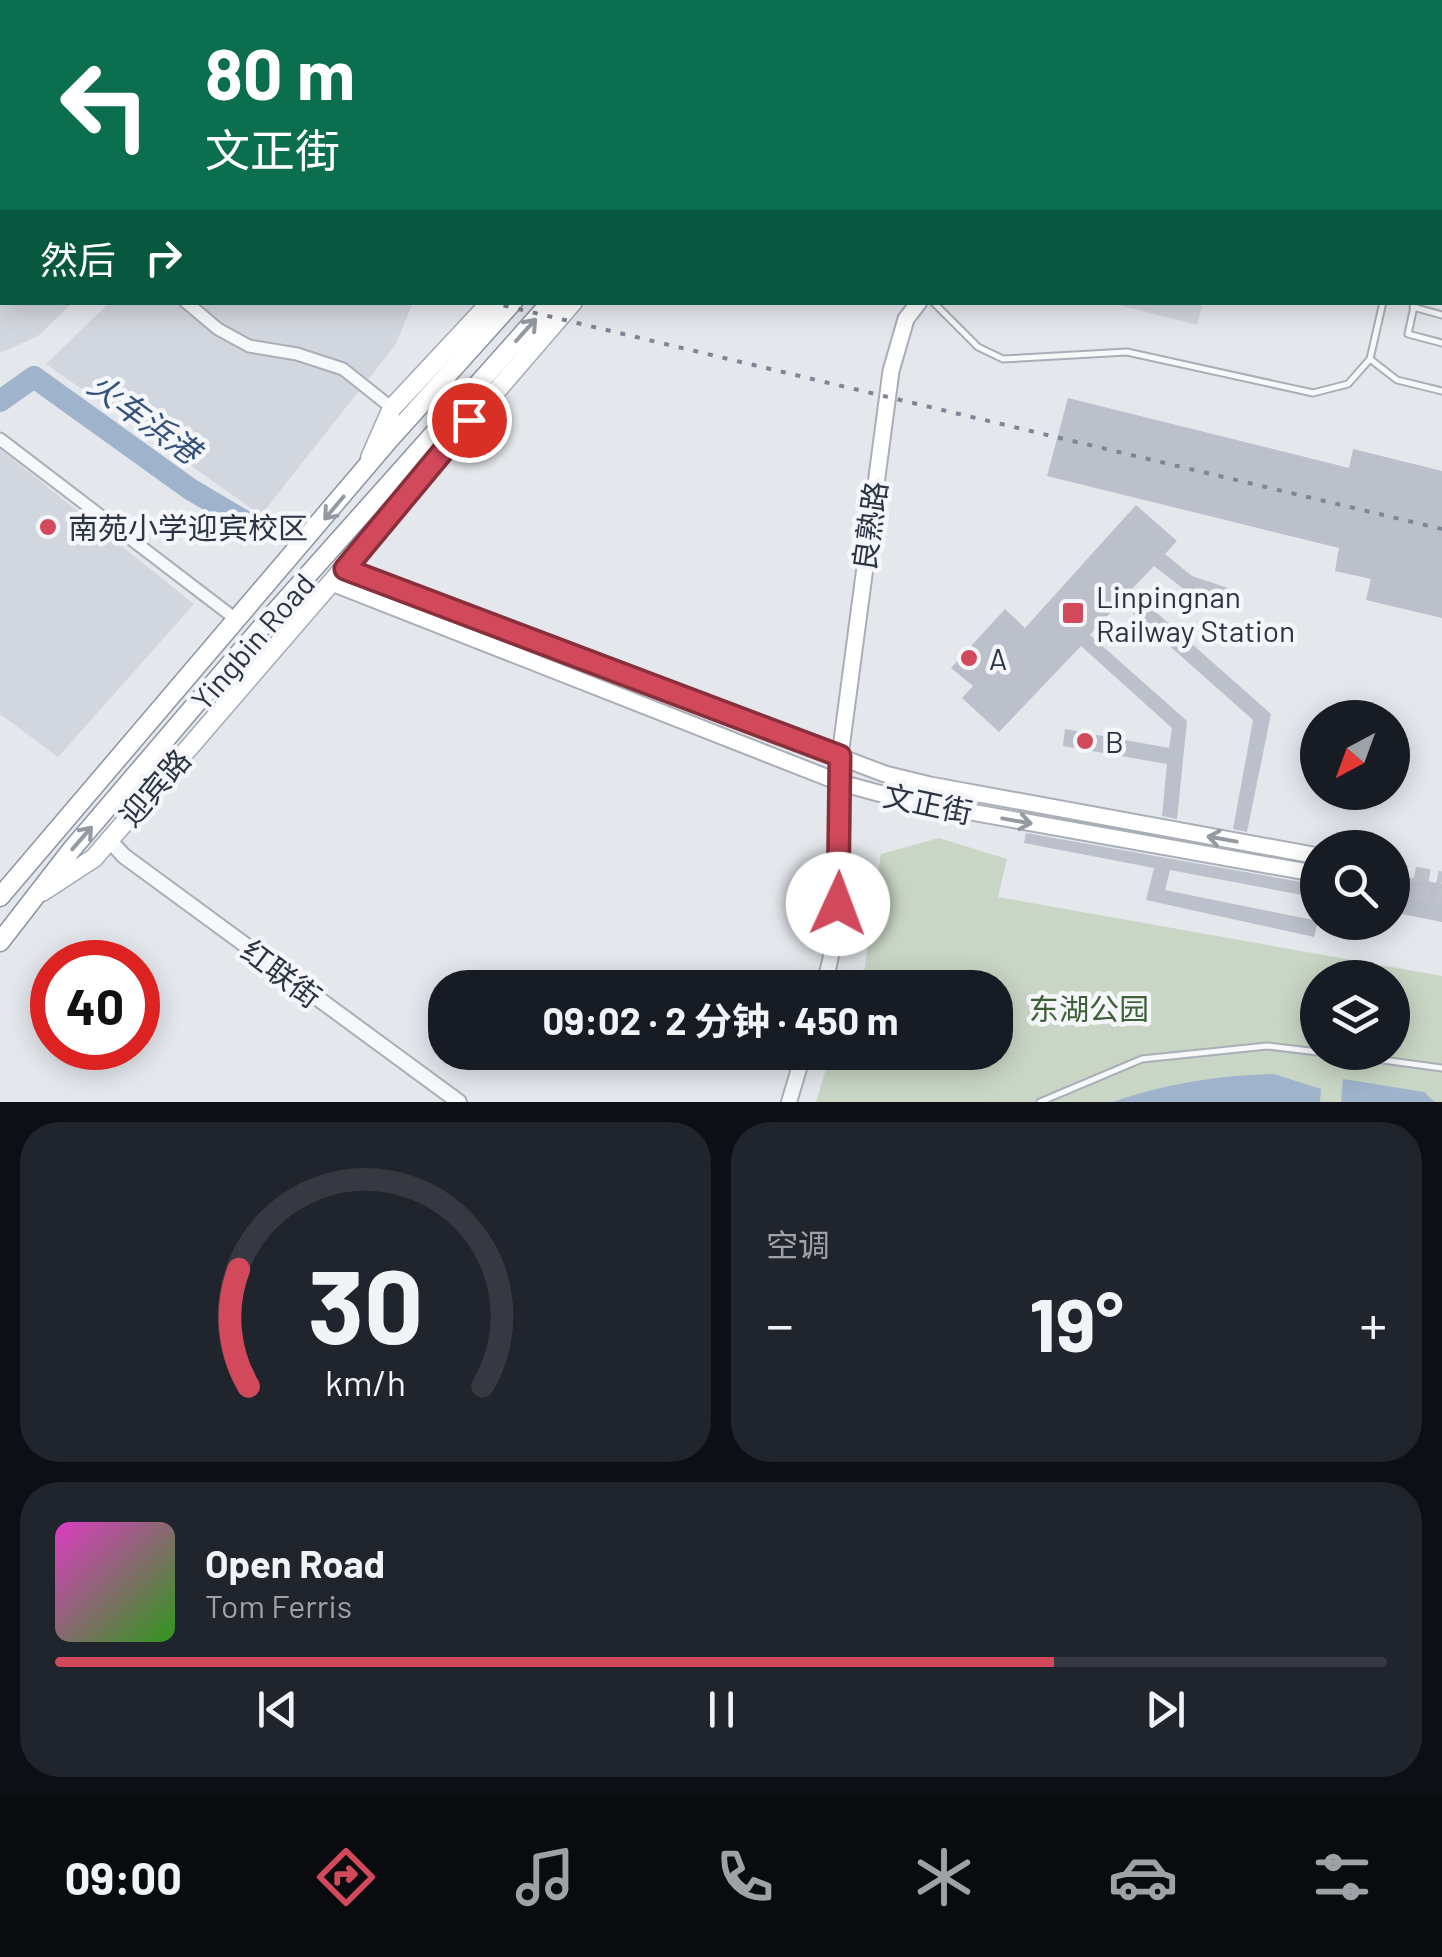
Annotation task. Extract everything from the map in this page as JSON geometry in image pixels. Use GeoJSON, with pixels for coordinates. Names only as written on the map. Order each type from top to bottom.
{"type":"FeatureCollection","features":[{"type":"Feature","properties":{"kind":"main road"},"geometry":{"type":"LineString","coordinates":[[364,471],[392,408],[488,305]]}},
{"type":"Feature","properties":{"kind":"main road","name":"Yingbin Road"},"geometry":{"type":"LineString","coordinates":[[0,897],[510,305]]}},
{"type":"Feature","properties":{"kind":"main road","name":"Yingbin Road"},"geometry":{"type":"LineString","coordinates":[[0,942],[266,622],[548,305]]}},
{"type":"Feature","properties":{"kind":"main road","name":"迎宾路"},"geometry":{"type":"LineString","coordinates":[[37,895],[94,858],[570,305]]}},
{"type":"Feature","properties":{"kind":"main road","name":"良熟路"},"geometry":{"type":"LineString","coordinates":[[840,756],[892,371],[906,320],[917,305]]}},
{"type":"Feature","properties":{"kind":"main road","name":"文正街"},"geometry":{"type":"LineString","coordinates":[[345,569],[840,756],[930,786],[1300,853]]}},
{"type":"Feature","properties":{"kind":"main road","name":"文正街"},"geometry":{"type":"LineString","coordinates":[[332,584],[841,783],[904,800],[1300,871]]}},
{"type":"Feature","properties":{"kind":"street"},"geometry":{"type":"LineString","coordinates":[[190,305],[218,329],[249,346],[344,368],[392,408]]}},
{"type":"Feature","properties":{"kind":"street"},"geometry":{"type":"LineString","coordinates":[[0,439],[237,620]]}},
{"type":"Feature","properties":{"kind":"street"},"geometry":{"type":"LineString","coordinates":[[827,970],[838,904],[840,756]]}},
{"type":"Feature","properties":{"kind":"street","name":"红联街"},"geometry":{"type":"LineString","coordinates":[[109,840],[124,856],[459,1102]]}},
{"type":"Feature","properties":{"kind":"street"},"geometry":{"type":"LineString","coordinates":[[789,1102],[799,1070]]}},
{"type":"Feature","properties":{"kind":"lane"},"geometry":{"type":"LineString","coordinates":[[936,305],[958,330],[1002,359],[1127,352],[1313,393],[1348,384],[1370,359],[1382,305]]}},
{"type":"Feature","properties":{"kind":"lane"},"geometry":{"type":"LineString","coordinates":[[1442,315],[1414,305],[1408,334],[1442,343]]}},
{"type":"Feature","properties":{"kind":"lane"},"geometry":{"type":"LineString","coordinates":[[1370,359],[1398,380],[1442,392]]}},
{"type":"Feature","properties":{"kind":"lane"},"geometry":{"type":"LineString","coordinates":[[1040,1102],[1142,1060],[1268,1046],[1300,1050]]}},
{"type":"Feature","properties":{"kind":"lane"},"geometry":{"type":"LineString","coordinates":[[1410,1064],[1442,1068]]}},
{"type":"Feature","properties":{"kind":"shaded area"},"geometry":{"type":"Polygon","coordinates":[[[0,305],[70,305],[38,336],[0,353],[0,305]]]}},
{"type":"Feature","properties":{"kind":"shaded area"},"geometry":{"type":"Polygon","coordinates":[[[107,305],[412,305],[396,344],[261,515],[46,364],[107,305]]]}},
{"type":"Feature","properties":{"kind":"shaded area"},"geometry":{"type":"Polygon","coordinates":[[[1120,305],[1202,305],[1197,325],[1120,305]]]}},
{"type":"Feature","properties":{"kind":"shaded area","name":"南苑小学迎宾校区"},"geometry":{"type":"Polygon","coordinates":[[[0,449],[194,604],[58,757],[0,714],[0,449]]]}},
{"type":"Feature","properties":{"kind":"green space","name":"东湖公园"},"geometry":{"type":"Polygon","coordinates":[[[939,838],[1007,859],[998,897],[1352,960],[1300,960],[1300,1070],[1410,1070],[1410,970],[1442,976],[1442,1102],[816,1102],[826,1070],[1013,1070],[1013,970],[864,970],[881,854],[939,838]]]}},
{"type":"Feature","properties":{"kind":"water"},"geometry":{"type":"Polygon","coordinates":[[[1274,1074],[1321,1089],[1320,1102],[1113,1102],[1192,1082],[1274,1074]]]}},
{"type":"Feature","properties":{"kind":"water"},"geometry":{"type":"Polygon","coordinates":[[[1343,1079],[1424,1092],[1435,1102],[1341,1102],[1343,1079]]]}},
{"type":"Feature","properties":{"kind":"building","name":"Linpingnan Railway Station"},"geometry":{"type":"Polygon","coordinates":[[[1068,398],[1349,468],[1353,449],[1442,471],[1442,618],[1366,600],[1371,579],[1335,571],[1339,548],[1047,476],[1068,398]]]}},
{"type":"Feature","properties":{"kind":"building","name":"Linpingnan Railway Station"},"geometry":{"type":"Polygon","coordinates":[[[1136,505],[1177,541],[1165,554],[1192,576],[1231,589],[1227,603],[1185,590],[1154,566],[1131,590],[1271,714],[1247,832],[1233,829],[1253,720],[1120,602],[1090,635],[1187,721],[1177,819],[1162,816],[1167,764],[1063,746],[1065,729],[1169,748],[1172,728],[1081,646],[999,732],[962,698],[973,686],[951,668],[1005,609],[1025,628],[1136,505]]]}},
{"type":"Feature","properties":{"kind":"building"},"geometry":{"type":"Polygon","coordinates":[[[1026,833],[1300,882],[1300,895],[1170,870],[1165,890],[1300,917],[1300,934],[1146,900],[1154,868],[1024,843],[1026,833]]]}},
{"type":"Feature","properties":{"kind":"building"},"geometry":{"type":"Polygon","coordinates":[[[1410,878],[1442,884],[1442,922],[1410,916],[1410,878]]]}},
{"type":"Feature","properties":{"kind":"waterway","name":"火车浜港"},"geometry":{"type":"LineString","coordinates":[[0,401],[34,377],[190,489],[256,528]]}},
{"type":"Feature","properties":{"kind":"tunnel"},"geometry":{"type":"LineString","coordinates":[[1410,873],[1442,879]]}},
{"type":"Feature","properties":{"kind":"tunnel"},"geometry":{"type":"LineString","coordinates":[[1410,891],[1442,896]]}},
{"type":"Feature","properties":{"kind":"railway"},"geometry":{"type":"LineString","coordinates":[[502,305],[1442,529]]}},
{"type":"Feature","properties":{"kind":"place","name":"南苑小学迎宾校区"},"geometry":{"type":"Point","coordinates":[48,527]}},
{"type":"Feature","properties":{"kind":"place","name":"Linpingnan Railway Station"},"geometry":{"type":"Point","coordinates":[1073,613]}},
{"type":"Feature","properties":{"kind":"place","name":"A"},"geometry":{"type":"Point","coordinates":[969,658]}},
{"type":"Feature","properties":{"kind":"place","name":"B"},"geometry":{"type":"Point","coordinates":[1085,741]}},
{"type":"Feature","properties":{"kind":"route"},"geometry":{"type":"LineString","coordinates":[[469,420],[345,569],[840,756],[838,904]]}}]}
